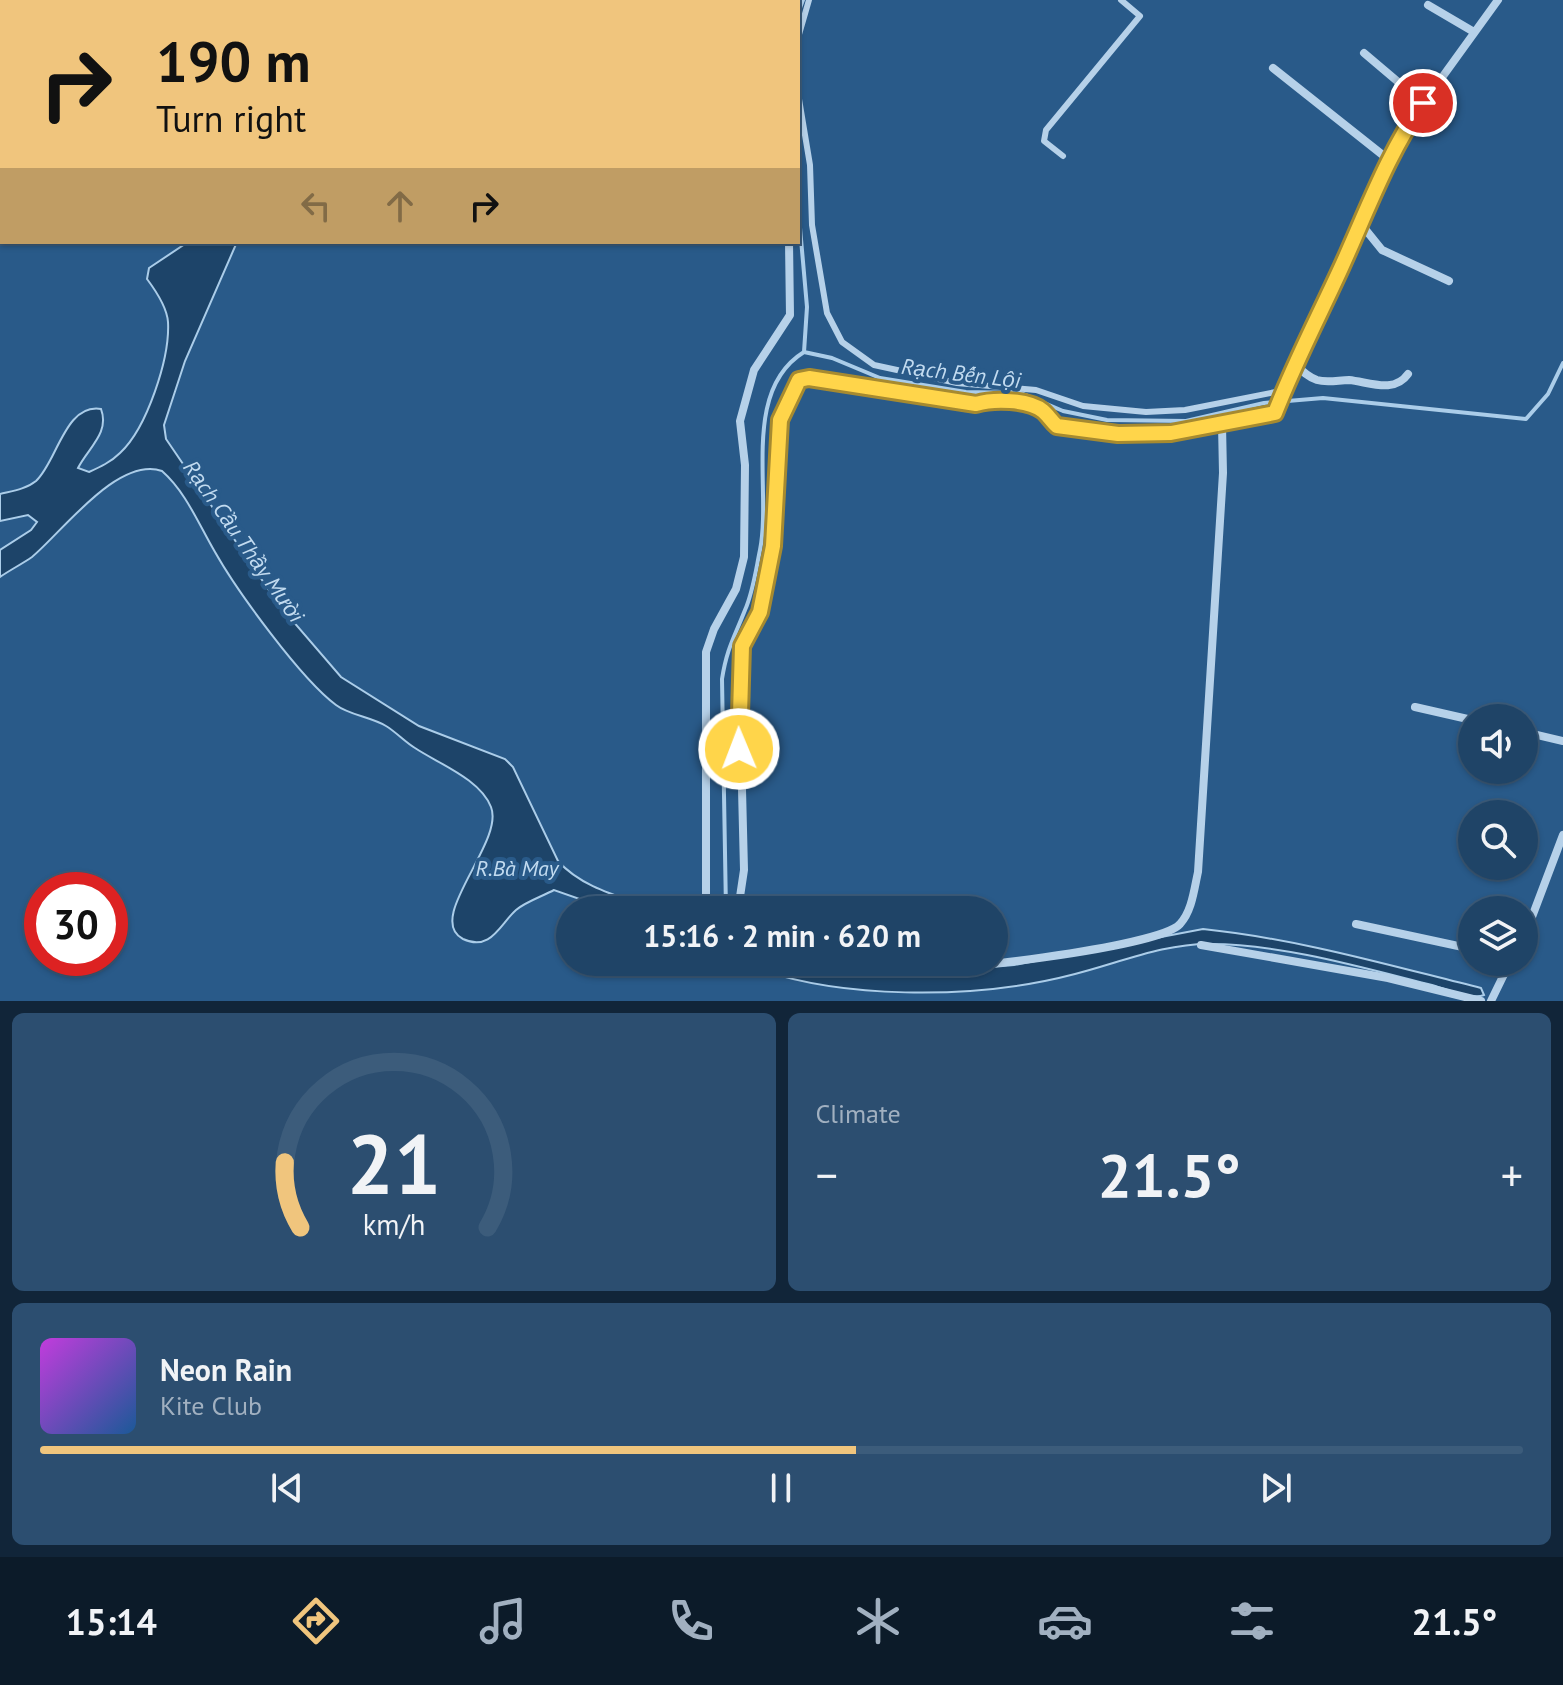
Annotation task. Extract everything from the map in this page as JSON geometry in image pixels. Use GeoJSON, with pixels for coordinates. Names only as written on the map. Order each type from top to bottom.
{"type":"FeatureCollection","features":[{"type":"Feature","properties":{"kind":"street"},"geometry":{"type":"LineString","coordinates":[[740,896],[744,870],[739,668],[742,646],[760,612],[773,546],[780,420],[799,380],[809,378],[976,404],[989,400],[1013,403],[1044,411],[1057,426],[1118,434],[1171,433],[1275,413],[1280,392],[1296,365],[1399,137],[1494,1]]}},
{"type":"Feature","properties":{"kind":"street"},"geometry":{"type":"LineString","coordinates":[[1428,5],[1474,32]]}},
{"type":"Feature","properties":{"kind":"street"},"geometry":{"type":"LineString","coordinates":[[1364,53],[1423,103]]}},
{"type":"Feature","properties":{"kind":"street"},"geometry":{"type":"LineString","coordinates":[[1273,68],[1389,160]]}},
{"type":"Feature","properties":{"kind":"street"},"geometry":{"type":"LineString","coordinates":[[1361,224],[1382,250],[1449,281]]}},
{"type":"Feature","properties":{"kind":"street"},"geometry":{"type":"LineString","coordinates":[[706,896],[706,652],[714,629],[736,589],[744,557],[745,465],[740,421],[754,370],[790,315],[789,244]]}},
{"type":"Feature","properties":{"kind":"street"},"geometry":{"type":"LineString","coordinates":[[1296,365],[1318,380],[1351,380],[1368,385],[1387,386],[1404,380],[1408,374]]}},
{"type":"Feature","properties":{"kind":"street"},"geometry":{"type":"LineString","coordinates":[[1008,961],[1149,939],[1179,926],[1190,907],[1198,872],[1216,595],[1222,425]]}},
{"type":"Feature","properties":{"kind":"street"},"geometry":{"type":"LineString","coordinates":[[1415,707],[1458,717]]}},
{"type":"Feature","properties":{"kind":"street"},"geometry":{"type":"LineString","coordinates":[[1538,735],[1563,741]]}},
{"type":"Feature","properties":{"kind":"street"},"geometry":{"type":"LineString","coordinates":[[1538,901],[1563,835]]}},
{"type":"Feature","properties":{"kind":"street"},"geometry":{"type":"LineString","coordinates":[[1356,924],[1458,946]]}},
{"type":"Feature","properties":{"kind":"street"},"geometry":{"type":"LineString","coordinates":[[1201,945],[1388,978],[1481,1001]]}},
{"type":"Feature","properties":{"kind":"street"},"geometry":{"type":"LineString","coordinates":[[1491,1001],[1503,976]]}},
{"type":"Feature","properties":{"kind":"lane"},"geometry":{"type":"LineString","coordinates":[[800,31],[809,0]]}},
{"type":"Feature","properties":{"kind":"lane"},"geometry":{"type":"LineString","coordinates":[[1063,156],[1044,141],[1046,130],[1140,16],[1121,0]]}},
{"type":"Feature","properties":{"kind":"lane"},"geometry":{"type":"LineString","coordinates":[[800,105],[810,165],[812,225],[827,313],[842,342],[874,365],[957,383],[1036,390],[1083,406],[1146,412],[1185,410],[1280,392]]}},
{"type":"Feature","properties":{"kind":"water","name":"R.Bà May"},"geometry":{"type":"Polygon","coordinates":[[[185,244],[236,244],[185,361],[164,425],[166,439],[279,605],[341,677],[419,726],[505,759],[513,767],[558,861],[579,879],[618,896],[571,896],[554,890],[520,907],[488,939],[473,942],[463,939],[454,929],[453,915],[458,898],[487,840],[492,822],[491,807],[486,797],[468,780],[411,746],[386,726],[336,705],[305,676],[254,611],[225,569],[185,499],[162,471],[145,469],[127,474],[110,485],[32,557],[0,577],[0,550],[31,530],[37,522],[28,515],[0,521],[0,494],[36,481],[70,424],[79,415],[101,409],[103,418],[97,440],[78,468],[89,472],[117,456],[130,442],[148,410],[161,373],[168,322],[160,299],[147,279],[149,268],[185,244]]]}},
{"type":"Feature","properties":{"kind":"water"},"geometry":{"type":"Polygon","coordinates":[[[1203,929],[1274,939],[1343,954],[1481,988],[1484,995],[1466,995],[1322,958],[1266,948],[1211,944],[1142,954],[1075,974],[994,989],[950,992],[861,990],[782,976],[1008,976],[1008,966],[1203,929]]]}},
{"type":"Feature","properties":{"kind":"waterway"},"geometry":{"type":"LineString","coordinates":[[800,8],[803,0]]}},
{"type":"Feature","properties":{"kind":"waterway"},"geometry":{"type":"LineString","coordinates":[[800,228],[807,307],[804,352]]}},
{"type":"Feature","properties":{"kind":"waterway","name":"Rạch Bến Lội"},"geometry":{"type":"LineString","coordinates":[[726,896],[722,679],[750,596],[760,550],[763,443],[772,391],[785,369],[804,352],[832,358],[880,378],[966,392],[1021,393],[1063,411],[1107,420],[1186,421],[1264,403],[1323,398],[1526,419],[1548,394],[1563,363]]}},
{"type":"Feature","properties":{"kind":"route"},"geometry":{"type":"LineString","coordinates":[[739,749],[742,646],[760,612],[773,546],[780,420],[799,380],[809,378],[907,396],[976,404],[989,400],[1013,403],[1044,411],[1057,426],[1118,434],[1171,433],[1275,413],[1281,391],[1317,321],[1399,137],[1423,103]]}},
{"type":"Feature","properties":{"kind":"water label","name":"Rạch Cầu Thầy Mười"},"geometry":{"type":"Point","coordinates":[244,541]}}]}
